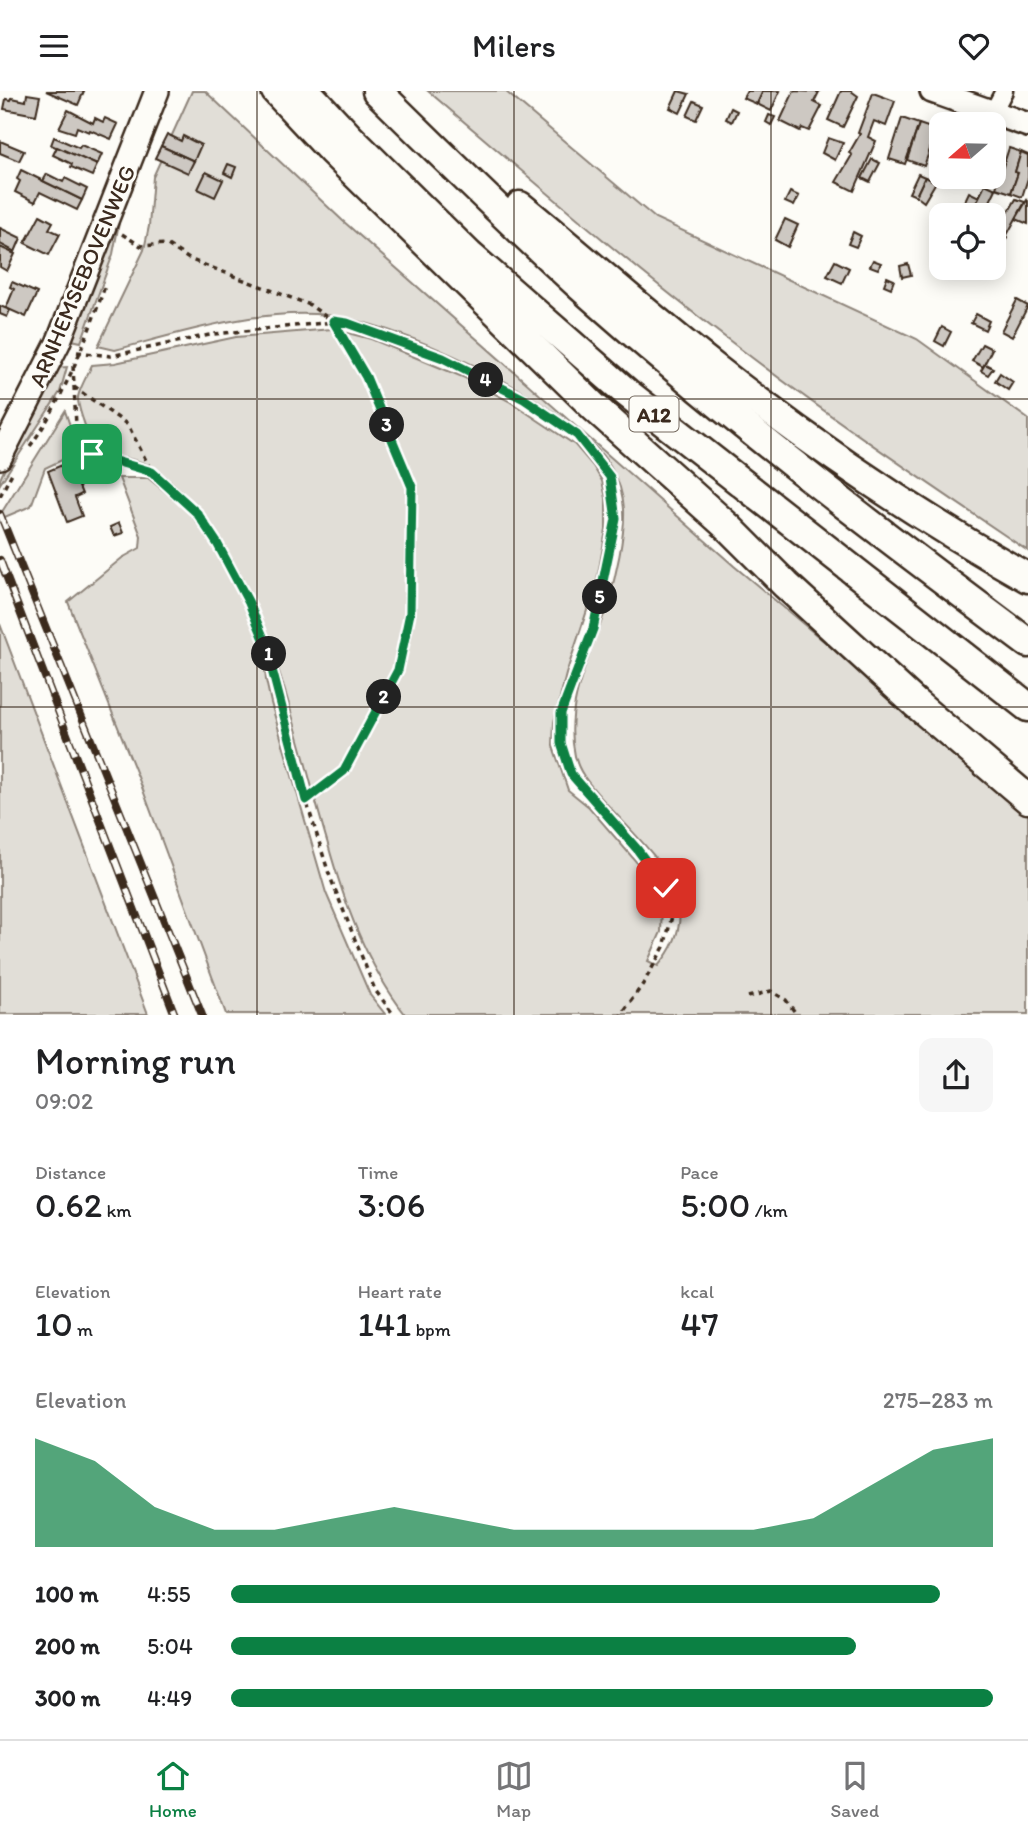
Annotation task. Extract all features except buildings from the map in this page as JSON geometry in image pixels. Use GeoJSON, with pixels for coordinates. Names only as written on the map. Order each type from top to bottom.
{"type":"FeatureCollection","features":[{"type":"Feature","properties":{"kind":"highway","name":"A12"},"geometry":{"type":"LineString","coordinates":[[276,91],[352,171],[594,407],[915,703],[1028,799]]}},
{"type":"Feature","properties":{"kind":"highway","name":"A12"},"geometry":{"type":"LineString","coordinates":[[306,91],[468,255],[627,393],[1028,707]]}},
{"type":"Feature","properties":{"kind":"highway","name":"A12"},"geometry":{"type":"LineString","coordinates":[[378,91],[715,369],[844,464],[982,552],[1028,578]]}},
{"type":"Feature","properties":{"kind":"highway","name":"A12"},"geometry":{"type":"LineString","coordinates":[[378,91],[534,243],[680,371],[871,526],[1028,643]]}},
{"type":"Feature","properties":{"kind":"main road","name":"ARNHEMSEBOVENWEG"},"geometry":{"type":"LineString","coordinates":[[0,457],[58,343],[157,91]]}},
{"type":"Feature","properties":{"kind":"main road"},"geometry":{"type":"LineString","coordinates":[[932,91],[990,112]]}},
{"type":"Feature","properties":{"kind":"main road"},"geometry":{"type":"LineString","coordinates":[[1006,117],[1028,125]]}},
{"type":"Feature","properties":{"kind":"street"},"geometry":{"type":"LineString","coordinates":[[994,112],[1004,91]]}},
{"type":"Feature","properties":{"kind":"path"},"geometry":{"type":"LineString","coordinates":[[122,234],[141,246],[166,244],[189,259],[310,305],[333,321],[366,377],[412,487],[410,613],[398,670],[344,771],[306,800]]}},
{"type":"Feature","properties":{"kind":"path"},"geometry":{"type":"LineString","coordinates":[[152,472],[106,460],[87,449],[76,426],[73,366],[79,353],[111,356],[214,334],[333,321],[347,323],[443,358],[524,399],[577,435],[610,477],[616,519],[593,629],[561,713],[561,743],[571,774],[637,849],[666,888],[672,916],[664,947],[643,984],[621,1014]]}},
{"type":"Feature","properties":{"kind":"path"},"geometry":{"type":"LineString","coordinates":[[74,387],[128,425],[152,472],[197,513],[217,543],[249,603],[271,662],[306,800],[329,874],[375,990],[394,1014]]}},
{"type":"Feature","properties":{"kind":"path"},"geometry":{"type":"LineString","coordinates":[[748,996],[771,991],[786,999],[797,1014]]}},
{"type":"Feature","properties":{"kind":"shaded area"},"geometry":{"type":"Polygon","coordinates":[[[192,91],[205,91],[343,221],[734,566],[1028,812],[1028,1014],[405,1014],[379,974],[349,909],[293,716],[266,633],[249,593],[206,520],[180,490],[142,462],[97,451],[80,409],[80,389],[92,365],[115,363],[236,337],[332,329],[371,339],[465,378],[509,401],[575,445],[602,481],[606,498],[606,530],[597,580],[566,674],[554,722],[553,746],[568,790],[589,807],[652,880],[662,906],[661,932],[648,961],[658,966],[674,942],[680,919],[677,898],[669,877],[655,857],[583,774],[577,763],[572,736],[576,696],[608,602],[619,556],[624,520],[622,493],[611,468],[590,442],[559,416],[477,367],[432,346],[388,330],[348,319],[315,314],[290,314],[214,324],[115,350],[98,346],[144,250],[153,177],[192,91]]]}},
{"type":"Feature","properties":{"kind":"shaded area"},"geometry":{"type":"Polygon","coordinates":[[[428,91],[505,91],[655,218],[917,339],[1028,419],[1028,551],[843,424],[734,344],[617,251],[428,91]]]}},
{"type":"Feature","properties":{"kind":"shaded area"},"geometry":{"type":"Polygon","coordinates":[[[119,223],[113,254],[81,342],[67,339],[119,223]]]}},
{"type":"Feature","properties":{"kind":"shaded area"},"geometry":{"type":"Polygon","coordinates":[[[67,367],[60,392],[0,484],[52,368],[67,367]]]}},
{"type":"Feature","properties":{"kind":"shaded area"},"geometry":{"type":"Polygon","coordinates":[[[65,411],[79,452],[45,468],[31,506],[0,519],[0,515],[65,411]]]}},
{"type":"Feature","properties":{"kind":"shaded area"},"geometry":{"type":"Polygon","coordinates":[[[119,478],[148,478],[187,509],[222,558],[263,651],[271,703],[326,893],[370,995],[385,1014],[226,1014],[140,782],[68,602],[122,558],[140,548],[141,536],[119,478]]]}},
{"type":"Feature","properties":{"kind":"shaded area"},"geometry":{"type":"Polygon","coordinates":[[[0,624],[148,1014],[0,1014],[0,624]]]}},
{"type":"Feature","properties":{"kind":"railway"},"geometry":{"type":"LineString","coordinates":[[0,514],[202,1015]]}},
{"type":"Feature","properties":{"kind":"railway"},"geometry":{"type":"LineString","coordinates":[[0,560],[175,1015]]}},
{"type":"Feature","properties":{"kind":"route"},"geometry":{"type":"LineString","coordinates":[[92,454],[152,472],[197,513],[217,543],[249,603],[264,639],[306,800],[344,771],[398,670],[410,613],[412,487],[366,377],[333,321],[347,323],[443,358],[524,399],[577,435],[610,477],[616,519],[593,629],[561,713],[561,743],[571,774],[637,849],[666,888]]}}]}
